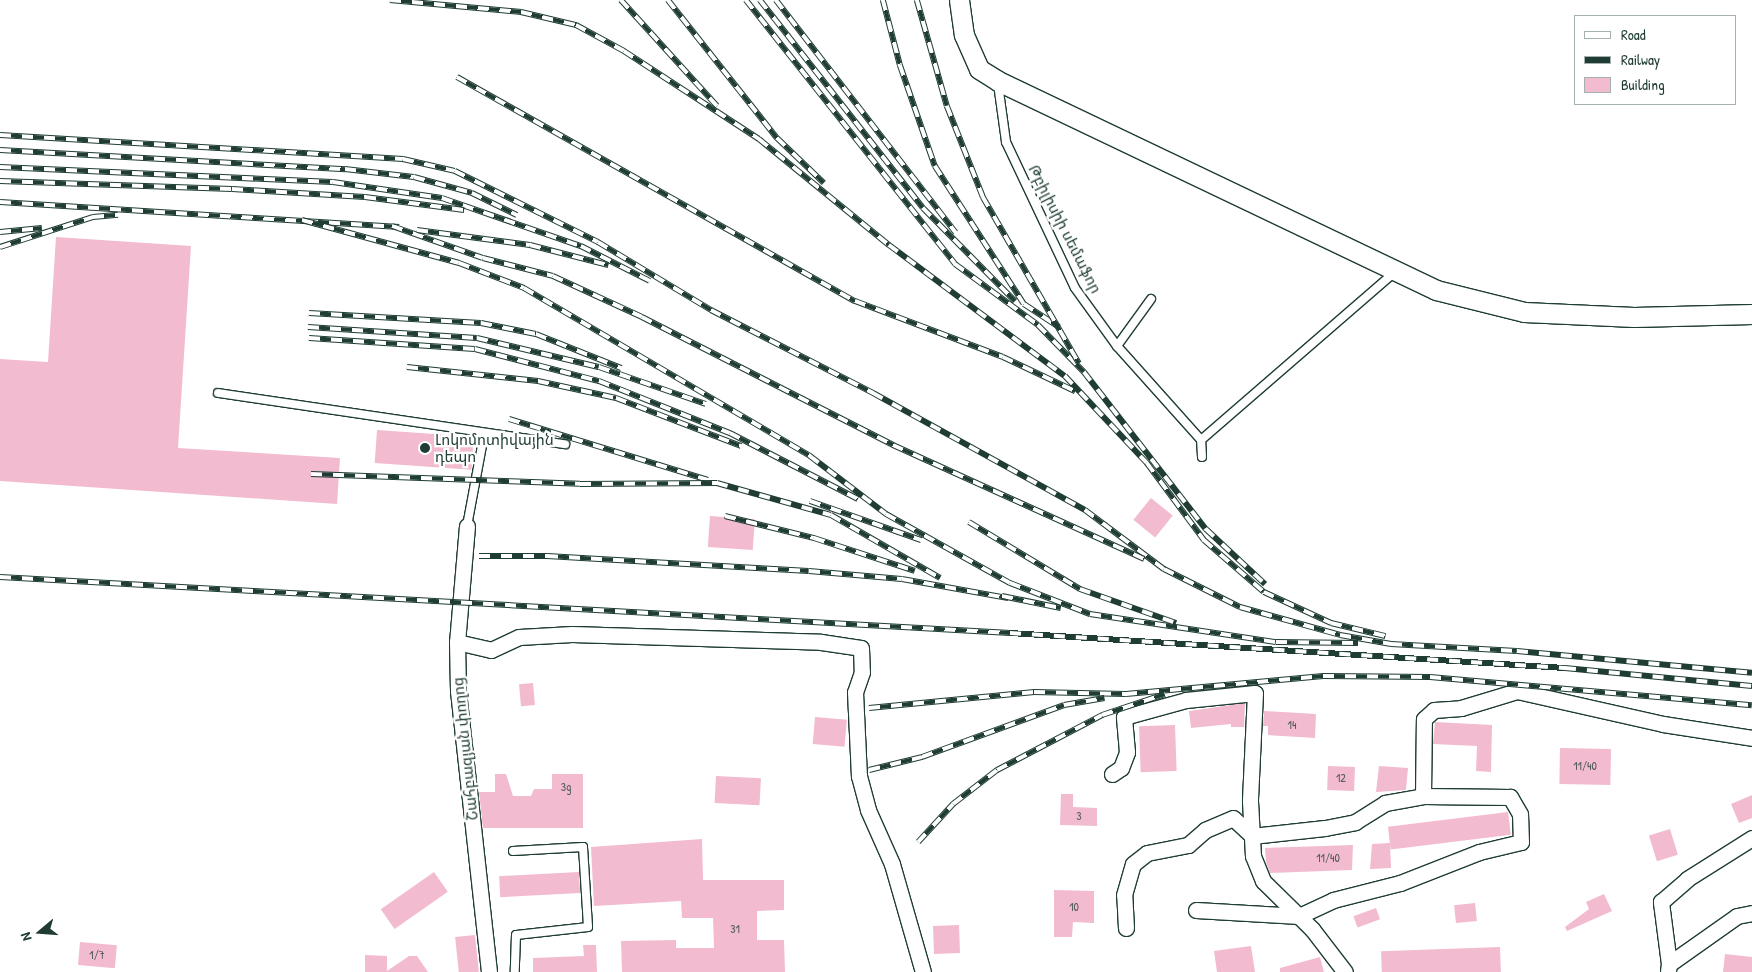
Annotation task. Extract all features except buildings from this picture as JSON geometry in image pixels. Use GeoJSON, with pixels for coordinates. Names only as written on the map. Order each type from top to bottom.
{"type":"FeatureCollection","features":[{"type":"Feature","properties":{"kind":"street"},"geometry":{"type":"LineString","coordinates":[[958,0],[964,36],[979,69],[998,81],[1394,273],[1460,298],[1524,312],[1634,317],[1752,314]]}},
{"type":"Feature","properties":{"kind":"street","name":"Շահբազյան փողոց"},"geometry":{"type":"LineString","coordinates":[[467,526],[457,642],[458,691],[489,972]]}},
{"type":"Feature","properties":{"kind":"street"},"geometry":{"type":"LineString","coordinates":[[457,642],[491,650],[519,637],[572,634],[821,642],[861,648],[862,672],[856,692],[859,776],[868,810],[892,864],[923,972]]}},
{"type":"Feature","properties":{"kind":"street"},"geometry":{"type":"LineString","coordinates":[[1423,796],[1424,719],[1434,710],[1461,708],[1517,690],[1663,724],[1752,738]]}},
{"type":"Feature","properties":{"kind":"street"},"geometry":{"type":"LineString","coordinates":[[1112,774],[1121,768],[1127,752],[1124,716],[1186,700],[1255,694],[1253,856],[1263,882],[1299,916],[1345,972]]}},
{"type":"Feature","properties":{"kind":"street"},"geometry":{"type":"LineString","coordinates":[[1196,910],[1299,916],[1334,900],[1400,883],[1479,852],[1521,842],[1520,814],[1510,797],[1423,796],[1385,803],[1355,822],[1252,836]]}},
{"type":"Feature","properties":{"kind":"street"},"geometry":{"type":"LineString","coordinates":[[1126,928],[1124,895],[1133,864],[1147,853],[1188,845],[1205,830],[1233,818],[1252,836]]}},
{"type":"Feature","properties":{"kind":"street"},"geometry":{"type":"LineString","coordinates":[[1668,968],[1661,902],[1687,880],[1752,838]]}},
{"type":"Feature","properties":{"kind":"street"},"geometry":{"type":"LineString","coordinates":[[1668,968],[1737,916],[1752,914]]}},
{"type":"Feature","properties":{"kind":"lane","name":"Թբիլիսիի սեմաֆոր"},"geometry":{"type":"LineString","coordinates":[[998,81],[1006,142],[1075,288],[1117,346],[1201,440]]}},
{"type":"Feature","properties":{"kind":"lane"},"geometry":{"type":"LineString","coordinates":[[1202,457],[1201,440],[1394,273]]}},
{"type":"Feature","properties":{"kind":"lane"},"geometry":{"type":"LineString","coordinates":[[1117,346],[1151,299]]}},
{"type":"Feature","properties":{"kind":"lane"},"geometry":{"type":"LineString","coordinates":[[218,393],[484,435],[565,444]]}},
{"type":"Feature","properties":{"kind":"lane"},"geometry":{"type":"LineString","coordinates":[[467,526],[484,435]]}},
{"type":"Feature","properties":{"kind":"lane"},"geometry":{"type":"LineString","coordinates":[[513,851],[583,847],[588,927],[516,935],[515,972]]}},
{"type":"Feature","properties":{"kind":"railway"},"geometry":{"type":"LineString","coordinates":[[390,0],[521,12],[576,25],[624,51],[759,139],[889,245],[1065,376],[1147,463],[1204,540],[1264,592],[1331,623],[1385,636]]}},
{"type":"Feature","properties":{"kind":"railway"},"geometry":{"type":"LineString","coordinates":[[621,0],[717,106]]}},
{"type":"Feature","properties":{"kind":"railway"},"geometry":{"type":"LineString","coordinates":[[668,0],[777,138],[824,183]]}},
{"type":"Feature","properties":{"kind":"railway"},"geometry":{"type":"LineString","coordinates":[[746,0],[955,264],[1038,325],[1084,372],[1206,529],[1265,584]]}},
{"type":"Feature","properties":{"kind":"railway"},"geometry":{"type":"LineString","coordinates":[[760,0],[923,208],[1015,301]]}},
{"type":"Feature","properties":{"kind":"railway"},"geometry":{"type":"LineString","coordinates":[[776,0],[956,233]]}},
{"type":"Feature","properties":{"kind":"railway"},"geometry":{"type":"LineString","coordinates":[[883,0],[900,65],[935,166],[1024,304],[1059,327]]}},
{"type":"Feature","properties":{"kind":"railway"},"geometry":{"type":"LineString","coordinates":[[917,0],[947,106],[983,197],[1079,363]]}},
{"type":"Feature","properties":{"kind":"railway"},"geometry":{"type":"LineString","coordinates":[[457,77],[855,301],[1003,357],[1075,391]]}},
{"type":"Feature","properties":{"kind":"railway"},"geometry":{"type":"LineString","coordinates":[[0,135],[403,159],[455,171],[598,242],[711,310],[873,393],[1085,510],[1164,569],[1240,607],[1340,635],[1391,644],[1517,651],[1752,673]]}},
{"type":"Feature","properties":{"kind":"railway"},"geometry":{"type":"LineString","coordinates":[[0,150],[345,169],[414,177],[472,193],[517,215]]}},
{"type":"Feature","properties":{"kind":"railway"},"geometry":{"type":"LineString","coordinates":[[0,167],[333,182],[442,198],[581,246],[650,281]]}},
{"type":"Feature","properties":{"kind":"railway"},"geometry":{"type":"LineString","coordinates":[[0,181],[232,189],[365,197],[464,210]]}},
{"type":"Feature","properties":{"kind":"railway"},"geometry":{"type":"LineString","coordinates":[[0,202],[399,227]]}},
{"type":"Feature","properties":{"kind":"railway"},"geometry":{"type":"LineString","coordinates":[[0,247],[93,217],[118,215]]}},
{"type":"Feature","properties":{"kind":"railway"},"geometry":{"type":"LineString","coordinates":[[302,220],[459,263],[524,288],[810,456],[886,514],[1010,583],[1090,614],[1276,642],[1358,643]]}},
{"type":"Feature","properties":{"kind":"railway"},"geometry":{"type":"LineString","coordinates":[[392,226],[483,258],[553,276],[642,317],[893,445],[1144,559]]}},
{"type":"Feature","properties":{"kind":"railway"},"geometry":{"type":"LineString","coordinates":[[0,232],[42,228]]}},
{"type":"Feature","properties":{"kind":"railway"},"geometry":{"type":"LineString","coordinates":[[417,230],[530,245],[608,265]]}},
{"type":"Feature","properties":{"kind":"railway"},"geometry":{"type":"LineString","coordinates":[[309,313],[481,323],[536,334],[621,368]]}},
{"type":"Feature","properties":{"kind":"railway"},"geometry":{"type":"LineString","coordinates":[[308,327],[477,338],[599,367],[706,404]]}},
{"type":"Feature","properties":{"kind":"railway"},"geometry":{"type":"LineString","coordinates":[[309,338],[475,349],[599,381],[730,433],[858,499]]}},
{"type":"Feature","properties":{"kind":"railway"},"geometry":{"type":"LineString","coordinates":[[407,367],[538,381],[616,398],[741,446]]}},
{"type":"Feature","properties":{"kind":"railway"},"geometry":{"type":"LineString","coordinates":[[509,419],[708,480]]}},
{"type":"Feature","properties":{"kind":"railway"},"geometry":{"type":"LineString","coordinates":[[311,474],[580,484],[717,483],[831,515],[940,578]]}},
{"type":"Feature","properties":{"kind":"railway"},"geometry":{"type":"LineString","coordinates":[[810,501],[921,540]]}},
{"type":"Feature","properties":{"kind":"railway"},"geometry":{"type":"LineString","coordinates":[[725,516],[814,538],[915,571]]}},
{"type":"Feature","properties":{"kind":"railway"},"geometry":{"type":"LineString","coordinates":[[969,522],[1080,589],[1176,623]]}},
{"type":"Feature","properties":{"kind":"railway"},"geometry":{"type":"LineString","coordinates":[[479,556],[547,556],[809,571],[902,579],[1008,598]]}},
{"type":"Feature","properties":{"kind":"railway"},"geometry":{"type":"LineString","coordinates":[[0,577],[1010,633],[1565,668],[1752,686]]}},
{"type":"Feature","properties":{"kind":"railway"},"geometry":{"type":"LineString","coordinates":[[1002,596],[1061,608]]}},
{"type":"Feature","properties":{"kind":"railway"},"geometry":{"type":"LineString","coordinates":[[869,708],[1034,692],[1126,694],[1323,676],[1430,677],[1752,705]]}},
{"type":"Feature","properties":{"kind":"railway"},"geometry":{"type":"LineString","coordinates":[[918,842],[953,804],[997,770],[1102,715],[1165,694]]}},
{"type":"Feature","properties":{"kind":"railway"},"geometry":{"type":"LineString","coordinates":[[869,770],[922,757],[1064,705],[1104,698]]}},
{"type":"Feature","properties":{"kind":"place","name":"Լոկոմոտիվային դեպո"},"geometry":{"type":"Point","coordinates":[425,448]}}]}
